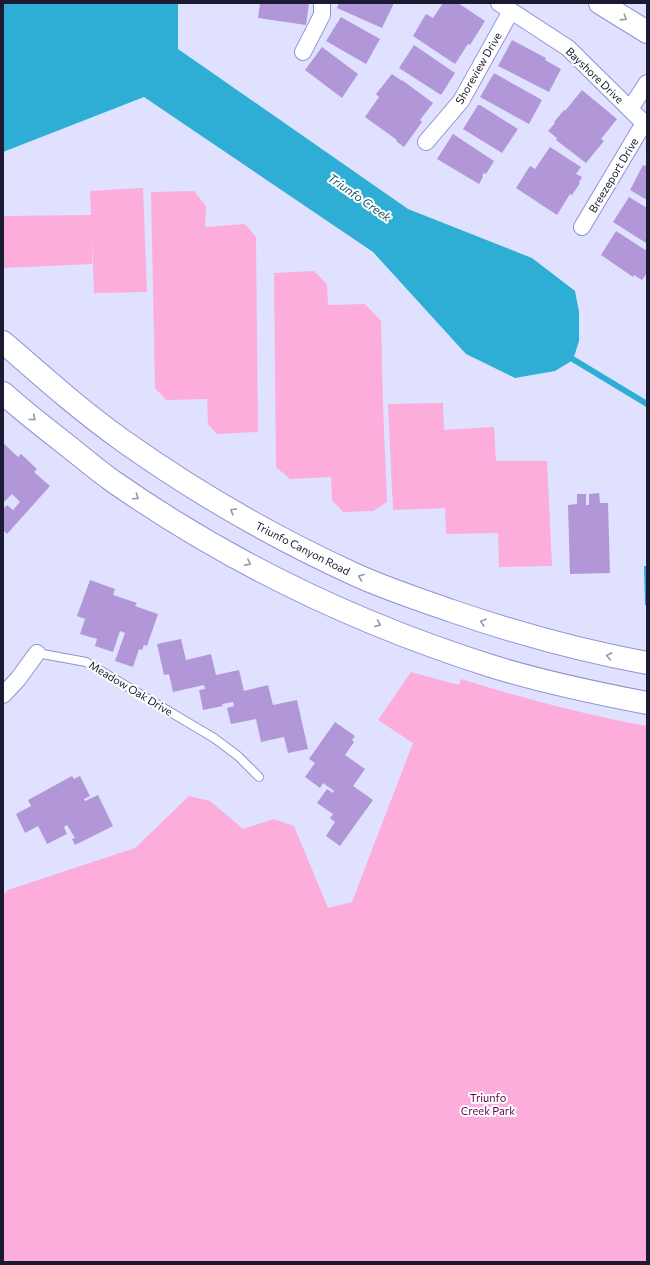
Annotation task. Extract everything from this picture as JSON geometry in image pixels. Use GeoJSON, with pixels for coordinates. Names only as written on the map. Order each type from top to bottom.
{"type":"FeatureCollection","features":[{"type":"Feature","properties":{"kind":"street"},"geometry":{"type":"LineString","coordinates":[[302,52],[322,15],[322,3]]}},
{"type":"Feature","properties":{"kind":"street"},"geometry":{"type":"LineString","coordinates":[[600,3],[647,32]]}},
{"type":"Feature","properties":{"kind":"street","name":"Bayshore Drive"},"geometry":{"type":"LineString","coordinates":[[505,7],[568,48],[645,123]]}},
{"type":"Feature","properties":{"kind":"street","name":"Shoreview Drive"},"geometry":{"type":"LineString","coordinates":[[426,142],[461,101],[505,7]]}},
{"type":"Feature","properties":{"kind":"street","name":"Bayshore Drive"},"geometry":{"type":"LineString","coordinates":[[630,109],[647,83]]}},
{"type":"Feature","properties":{"kind":"street","name":"Breezeport Drive"},"geometry":{"type":"LineString","coordinates":[[582,226],[645,123]]}},
{"type":"Feature","properties":{"kind":"street","name":"Triunfo Canyon Road"},"geometry":{"type":"LineString","coordinates":[[4,344],[62,393],[121,439],[235,512],[298,547],[358,576],[425,602],[498,627],[605,655],[647,663]]}},
{"type":"Feature","properties":{"kind":"street"},"geometry":{"type":"LineString","coordinates":[[3,393],[53,435],[112,481],[174,521],[225,551],[283,582],[367,620],[492,666],[589,692],[647,703]]}},
{"type":"Feature","properties":{"kind":"street","name":"Meadow Oak Drive"},"geometry":{"type":"LineString","coordinates":[[3,695],[18,679],[37,653]]}},
{"type":"Feature","properties":{"kind":"lane","name":"Meadow Oak Drive"},"geometry":{"type":"LineString","coordinates":[[37,653],[86,662],[214,738],[238,756],[259,777]]}},
{"type":"Feature","properties":{"kind":"green space"},"geometry":{"type":"Polygon","coordinates":[[[143,188],[147,292],[94,293],[92,239],[92,264],[3,268],[3,216],[91,215],[90,191],[143,188]]]}},
{"type":"Feature","properties":{"kind":"green space"},"geometry":{"type":"Polygon","coordinates":[[[194,191],[206,206],[205,227],[245,224],[256,237],[258,432],[217,434],[208,424],[207,399],[166,400],[155,388],[151,192],[194,191]]]}},
{"type":"Feature","properties":{"kind":"green space"},"geometry":{"type":"Polygon","coordinates":[[[314,271],[327,284],[328,305],[365,304],[381,321],[387,502],[373,511],[343,512],[332,500],[331,477],[290,479],[276,467],[274,273],[314,271]]]}},
{"type":"Feature","properties":{"kind":"green space"},"geometry":{"type":"Polygon","coordinates":[[[443,403],[444,430],[494,427],[496,461],[547,461],[552,566],[499,567],[498,533],[446,534],[445,508],[393,510],[388,404],[443,403]]]}},
{"type":"Feature","properties":{"kind":"green space","name":"Triunfo Creek Park"},"geometry":{"type":"Polygon","coordinates":[[[411,672],[459,685],[461,679],[553,706],[647,726],[647,1262],[3,1262],[3,895],[8,890],[135,848],[189,796],[210,801],[243,829],[274,819],[294,826],[328,908],[352,902],[413,743],[378,720],[411,672]]]}},
{"type":"Feature","properties":{"kind":"water"},"geometry":{"type":"Polygon","coordinates":[[[3,3],[178,3],[178,49],[408,209],[532,258],[575,291],[579,312],[579,341],[573,360],[555,371],[515,378],[466,354],[373,252],[144,97],[3,152],[3,3]]]}},
{"type":"Feature","properties":{"kind":"water"},"geometry":{"type":"Polygon","coordinates":[[[644,566],[647,566],[647,605],[645,605],[644,566]]]}},
{"type":"Feature","properties":{"kind":"building"},"geometry":{"type":"Polygon","coordinates":[[[260,3],[309,3],[306,25],[258,18],[260,3]]]}},
{"type":"Feature","properties":{"kind":"building"},"geometry":{"type":"Polygon","coordinates":[[[339,3],[394,3],[382,28],[337,8],[339,3]]]}},
{"type":"Feature","properties":{"kind":"building"},"geometry":{"type":"Polygon","coordinates":[[[443,3],[458,3],[485,21],[470,45],[468,44],[455,64],[413,36],[426,14],[433,18],[443,3]]]}},
{"type":"Feature","properties":{"kind":"building"},"geometry":{"type":"Polygon","coordinates":[[[341,17],[380,39],[366,64],[326,41],[341,17]]]}},
{"type":"Feature","properties":{"kind":"building"},"geometry":{"type":"Polygon","coordinates":[[[512,40],[546,58],[545,60],[561,69],[549,92],[498,66],[512,40]]]}},
{"type":"Feature","properties":{"kind":"building"},"geometry":{"type":"Polygon","coordinates":[[[414,45],[455,73],[441,95],[399,68],[414,45]]]}},
{"type":"Feature","properties":{"kind":"building"},"geometry":{"type":"Polygon","coordinates":[[[322,47],[358,74],[342,98],[305,70],[322,47]]]}},
{"type":"Feature","properties":{"kind":"building"},"geometry":{"type":"Polygon","coordinates":[[[494,73],[542,100],[529,124],[480,97],[494,73]]]}},
{"type":"Feature","properties":{"kind":"building"},"geometry":{"type":"Polygon","coordinates":[[[392,74],[433,103],[420,120],[422,122],[404,147],[396,141],[397,140],[365,117],[379,97],[376,94],[392,74]]]}},
{"type":"Feature","properties":{"kind":"building"},"geometry":{"type":"Polygon","coordinates":[[[582,90],[617,119],[601,139],[604,141],[586,163],[556,140],[557,138],[548,131],[582,90]]]}},
{"type":"Feature","properties":{"kind":"building"},"geometry":{"type":"Polygon","coordinates":[[[478,105],[518,129],[502,153],[463,129],[478,105]]]}},
{"type":"Feature","properties":{"kind":"building"},"geometry":{"type":"Polygon","coordinates":[[[453,134],[494,161],[486,174],[484,173],[482,176],[483,177],[479,184],[437,159],[453,134]]]}},
{"type":"Feature","properties":{"kind":"building"},"geometry":{"type":"Polygon","coordinates":[[[550,147],[581,167],[576,174],[582,177],[579,182],[580,183],[572,195],[570,194],[557,215],[516,188],[530,166],[535,169],[550,147]]]}},
{"type":"Feature","properties":{"kind":"building"},"geometry":{"type":"Polygon","coordinates":[[[647,163],[647,200],[630,190],[643,165],[645,166],[647,163]]]}},
{"type":"Feature","properties":{"kind":"building"},"geometry":{"type":"Polygon","coordinates":[[[629,197],[647,208],[646,243],[613,222],[629,197]]]}},
{"type":"Feature","properties":{"kind":"building"},"geometry":{"type":"Polygon","coordinates":[[[616,231],[647,251],[647,273],[642,280],[634,275],[633,277],[601,255],[616,231]]]}},
{"type":"Feature","properties":{"kind":"building"},"geometry":{"type":"Polygon","coordinates":[[[3,443],[18,457],[21,454],[37,469],[34,472],[50,486],[7,534],[3,530],[3,509],[7,505],[13,510],[20,502],[12,494],[3,503],[3,443]]]}},
{"type":"Feature","properties":{"kind":"building"},"geometry":{"type":"Polygon","coordinates":[[[599,493],[600,503],[608,503],[610,573],[570,574],[568,505],[577,504],[577,494],[586,494],[586,505],[589,505],[589,494],[599,493]]]}},
{"type":"Feature","properties":{"kind":"building"},"geometry":{"type":"Polygon","coordinates":[[[90,580],[115,589],[113,595],[137,603],[135,606],[158,614],[147,646],[144,645],[142,650],[139,649],[133,667],[115,661],[125,633],[120,631],[113,652],[95,646],[97,639],[80,634],[85,619],[77,616],[90,580]]]}},
{"type":"Feature","properties":{"kind":"building"},"geometry":{"type":"Polygon","coordinates":[[[181,639],[186,660],[211,654],[216,675],[239,670],[244,691],[268,685],[273,705],[297,700],[308,749],[288,753],[284,737],[261,742],[256,719],[231,724],[227,708],[234,706],[233,702],[222,704],[223,706],[203,710],[199,690],[205,689],[204,685],[173,692],[169,674],[164,675],[157,644],[181,639]]]}},
{"type":"Feature","properties":{"kind":"building"},"geometry":{"type":"Polygon","coordinates":[[[335,722],[355,736],[352,740],[354,742],[345,755],[365,769],[353,786],[373,800],[340,846],[326,836],[335,822],[330,818],[333,814],[317,803],[327,789],[333,793],[334,791],[323,783],[320,788],[305,777],[315,763],[309,759],[335,722]]]}},
{"type":"Feature","properties":{"kind":"building"},"geometry":{"type":"Polygon","coordinates":[[[72,776],[74,779],[80,776],[90,796],[84,799],[85,801],[98,795],[113,826],[75,845],[72,839],[75,838],[67,825],[64,827],[67,834],[47,844],[38,826],[25,833],[16,814],[31,806],[28,800],[72,776]]]}},
{"type":"Feature","properties":{"kind":"waterway","name":"Triunfo Creek"},"geometry":{"type":"LineString","coordinates":[[566,355],[647,404]]}}]}
